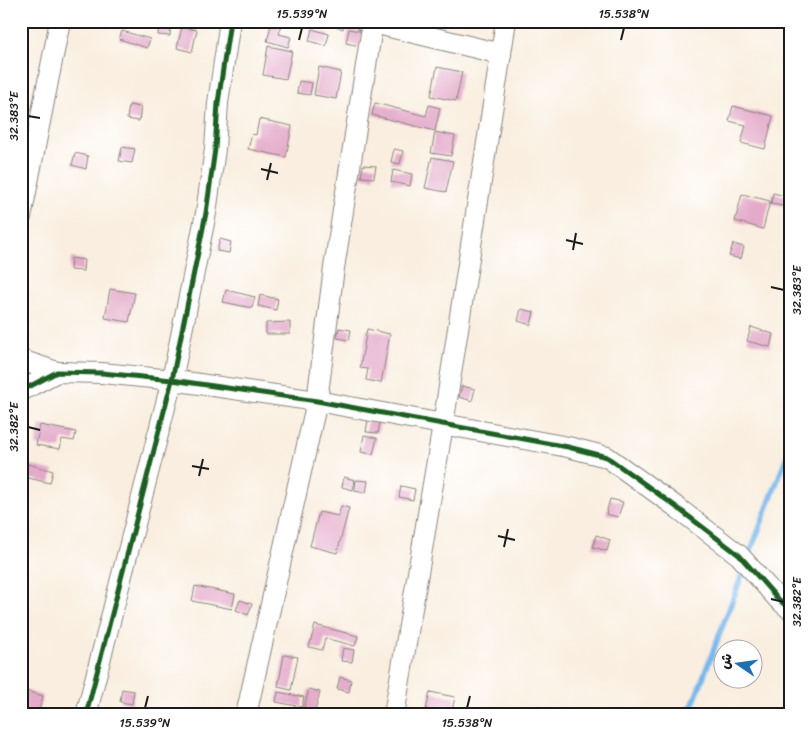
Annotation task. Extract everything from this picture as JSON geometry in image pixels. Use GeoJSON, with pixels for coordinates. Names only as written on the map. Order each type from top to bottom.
{"type":"FeatureCollection","features":[{"type":"Feature","properties":{"kind":"street"},"geometry":{"type":"LineString","coordinates":[[21,217],[60,21]]}},
{"type":"Feature","properties":{"kind":"street"},"geometry":{"type":"LineString","coordinates":[[86,715],[172,380],[206,213],[215,149],[218,103],[230,21]]}},
{"type":"Feature","properties":{"kind":"street"},"geometry":{"type":"LineString","coordinates":[[394,715],[443,425],[506,21]]}},
{"type":"Feature","properties":{"kind":"street"},"geometry":{"type":"LineString","coordinates":[[246,715],[317,401],[334,268],[370,22],[500,54]]}},
{"type":"Feature","properties":{"kind":"street"},"geometry":{"type":"LineString","coordinates":[[21,360],[57,372],[102,373],[172,380],[317,401],[568,447],[607,457],[676,506],[739,555],[776,598],[790,609]]}},
{"type":"Feature","properties":{"kind":"street"},"geometry":{"type":"LineString","coordinates":[[21,391],[57,372]]}},
{"type":"Feature","properties":{"kind":"building"},"geometry":{"type":"Polygon","coordinates":[[[272,21],[283,22],[279,34],[291,37],[288,47],[267,41],[272,21]]]}},
{"type":"Feature","properties":{"kind":"building"},"geometry":{"type":"Polygon","coordinates":[[[326,21],[345,21],[343,29],[326,23],[326,21]]]}},
{"type":"Feature","properties":{"kind":"building"},"geometry":{"type":"Polygon","coordinates":[[[159,23],[171,24],[170,36],[158,35],[159,23]]]}},
{"type":"Feature","properties":{"kind":"building"},"geometry":{"type":"Polygon","coordinates":[[[182,27],[197,30],[192,52],[177,48],[182,27]]]}},
{"type":"Feature","properties":{"kind":"building"},"geometry":{"type":"Polygon","coordinates":[[[312,29],[329,34],[326,46],[309,41],[312,29]]]}},
{"type":"Feature","properties":{"kind":"building"},"geometry":{"type":"Polygon","coordinates":[[[349,29],[363,32],[360,46],[346,43],[349,29]]]}},
{"type":"Feature","properties":{"kind":"building"},"geometry":{"type":"Polygon","coordinates":[[[122,31],[150,39],[147,48],[119,39],[122,31]]]}},
{"type":"Feature","properties":{"kind":"building"},"geometry":{"type":"Polygon","coordinates":[[[268,46],[292,51],[286,79],[263,75],[268,46]]]}},
{"type":"Feature","properties":{"kind":"building"},"geometry":{"type":"Polygon","coordinates":[[[319,67],[341,72],[336,99],[314,95],[319,67]]]}},
{"type":"Feature","properties":{"kind":"building"},"geometry":{"type":"Polygon","coordinates":[[[437,67],[462,72],[456,101],[431,96],[437,67]]]}},
{"type":"Feature","properties":{"kind":"building"},"geometry":{"type":"Polygon","coordinates":[[[299,81],[312,83],[310,95],[297,93],[299,81]]]}},
{"type":"Feature","properties":{"kind":"building"},"geometry":{"type":"Polygon","coordinates":[[[375,103],[426,116],[429,105],[440,108],[435,131],[372,115],[375,103]]]}},
{"type":"Feature","properties":{"kind":"building"},"geometry":{"type":"Polygon","coordinates":[[[129,105],[141,107],[139,121],[127,119],[129,105]]]}},
{"type":"Feature","properties":{"kind":"building"},"geometry":{"type":"Polygon","coordinates":[[[733,106],[773,116],[765,149],[741,143],[746,125],[729,121],[733,106]]]}},
{"type":"Feature","properties":{"kind":"building"},"geometry":{"type":"Polygon","coordinates":[[[259,119],[292,126],[286,157],[248,149],[252,134],[256,135],[259,119]]]}},
{"type":"Feature","properties":{"kind":"building"},"geometry":{"type":"Polygon","coordinates":[[[435,132],[455,136],[451,156],[431,153],[435,132]]]}},
{"type":"Feature","properties":{"kind":"building"},"geometry":{"type":"Polygon","coordinates":[[[122,147],[135,149],[132,163],[119,161],[122,147]]]}},
{"type":"Feature","properties":{"kind":"building"},"geometry":{"type":"Polygon","coordinates":[[[394,149],[403,151],[400,164],[391,162],[394,149]]]}},
{"type":"Feature","properties":{"kind":"building"},"geometry":{"type":"Polygon","coordinates":[[[75,153],[88,156],[86,169],[72,165],[75,153]]]}},
{"type":"Feature","properties":{"kind":"building"},"geometry":{"type":"Polygon","coordinates":[[[432,157],[453,161],[446,192],[425,188],[432,157]]]}},
{"type":"Feature","properties":{"kind":"building"},"geometry":{"type":"Polygon","coordinates":[[[363,165],[376,166],[374,178],[361,177],[363,165]]]}},
{"type":"Feature","properties":{"kind":"building"},"geometry":{"type":"Polygon","coordinates":[[[393,170],[412,174],[410,186],[391,182],[393,170]]]}},
{"type":"Feature","properties":{"kind":"building"},"geometry":{"type":"Polygon","coordinates":[[[773,193],[786,196],[783,206],[771,204],[773,193]]]}},
{"type":"Feature","properties":{"kind":"building"},"geometry":{"type":"Polygon","coordinates":[[[742,194],[770,201],[763,229],[735,221],[742,194]]]}},
{"type":"Feature","properties":{"kind":"building"},"geometry":{"type":"Polygon","coordinates":[[[220,239],[231,242],[229,253],[217,251],[220,239]]]}},
{"type":"Feature","properties":{"kind":"building"},"geometry":{"type":"Polygon","coordinates":[[[733,244],[744,247],[741,259],[729,256],[733,244]]]}},
{"type":"Feature","properties":{"kind":"building"},"geometry":{"type":"Polygon","coordinates":[[[71,258],[84,260],[83,271],[70,270],[71,258]]]}},
{"type":"Feature","properties":{"kind":"building"},"geometry":{"type":"Polygon","coordinates":[[[110,289],[135,293],[129,322],[105,318],[110,289]]]}},
{"type":"Feature","properties":{"kind":"building"},"geometry":{"type":"Polygon","coordinates":[[[226,290],[255,297],[252,308],[223,302],[226,290]]]}},
{"type":"Feature","properties":{"kind":"building"},"geometry":{"type":"Polygon","coordinates":[[[260,295],[278,299],[276,310],[258,306],[260,295]]]}},
{"type":"Feature","properties":{"kind":"building"},"geometry":{"type":"Polygon","coordinates":[[[521,309],[534,312],[531,325],[518,321],[521,309]]]}},
{"type":"Feature","properties":{"kind":"building"},"geometry":{"type":"Polygon","coordinates":[[[290,322],[290,334],[266,334],[266,323],[290,322]]]}},
{"type":"Feature","properties":{"kind":"building"},"geometry":{"type":"Polygon","coordinates":[[[751,327],[773,334],[770,347],[747,341],[751,327]]]}},
{"type":"Feature","properties":{"kind":"building"},"geometry":{"type":"Polygon","coordinates":[[[339,328],[351,330],[349,340],[337,338],[339,328]]]}},
{"type":"Feature","properties":{"kind":"building"},"geometry":{"type":"Polygon","coordinates":[[[367,329],[390,334],[381,383],[366,380],[368,369],[360,368],[367,329]]]}},
{"type":"Feature","properties":{"kind":"building"},"geometry":{"type":"Polygon","coordinates":[[[462,386],[475,389],[472,401],[459,397],[462,386]]]}},
{"type":"Feature","properties":{"kind":"building"},"geometry":{"type":"Polygon","coordinates":[[[368,420],[380,422],[378,433],[366,432],[368,420]]]}},
{"type":"Feature","properties":{"kind":"building"},"geometry":{"type":"Polygon","coordinates":[[[40,425],[76,432],[74,441],[62,439],[60,449],[36,445],[40,425]]]}},
{"type":"Feature","properties":{"kind":"building"},"geometry":{"type":"Polygon","coordinates":[[[364,435],[377,438],[373,454],[361,452],[364,435]]]}},
{"type":"Feature","properties":{"kind":"building"},"geometry":{"type":"Polygon","coordinates":[[[28,464],[53,471],[50,483],[24,477],[28,464]]]}},
{"type":"Feature","properties":{"kind":"building"},"geometry":{"type":"Polygon","coordinates":[[[344,477],[355,480],[353,490],[342,487],[344,477]]]}},
{"type":"Feature","properties":{"kind":"building"},"geometry":{"type":"Polygon","coordinates":[[[356,480],[368,481],[366,493],[355,491],[356,480]]]}},
{"type":"Feature","properties":{"kind":"building"},"geometry":{"type":"Polygon","coordinates":[[[401,486],[415,489],[413,500],[399,497],[401,486]]]}},
{"type":"Feature","properties":{"kind":"building"},"geometry":{"type":"Polygon","coordinates":[[[610,499],[623,502],[618,517],[606,514],[610,499]]]}},
{"type":"Feature","properties":{"kind":"building"},"geometry":{"type":"Polygon","coordinates":[[[341,506],[349,508],[337,553],[310,546],[319,512],[338,516],[341,506]]]}},
{"type":"Feature","properties":{"kind":"building"},"geometry":{"type":"Polygon","coordinates":[[[596,535],[610,540],[607,551],[593,547],[596,535]]]}},
{"type":"Feature","properties":{"kind":"building"},"geometry":{"type":"Polygon","coordinates":[[[195,586],[235,594],[232,609],[192,601],[195,586]]]}},
{"type":"Feature","properties":{"kind":"building"},"geometry":{"type":"Polygon","coordinates":[[[240,600],[252,604],[248,615],[236,610],[240,600]]]}},
{"type":"Feature","properties":{"kind":"building"},"geometry":{"type":"Polygon","coordinates":[[[315,625],[358,636],[355,646],[325,638],[322,650],[309,647],[315,625]]]}},
{"type":"Feature","properties":{"kind":"building"},"geometry":{"type":"Polygon","coordinates":[[[343,648],[354,650],[352,662],[341,661],[343,648]]]}},
{"type":"Feature","properties":{"kind":"building"},"geometry":{"type":"Polygon","coordinates":[[[284,655],[298,657],[291,690],[278,687],[284,655]]]}},
{"type":"Feature","properties":{"kind":"building"},"geometry":{"type":"Polygon","coordinates":[[[340,677],[351,680],[349,692],[337,689],[340,677]]]}},
{"type":"Feature","properties":{"kind":"building"},"geometry":{"type":"Polygon","coordinates":[[[122,689],[134,691],[132,704],[120,702],[122,689]]]}},
{"type":"Feature","properties":{"kind":"building"},"geometry":{"type":"Polygon","coordinates":[[[309,689],[320,692],[314,715],[302,715],[309,689]]]}},
{"type":"Feature","properties":{"kind":"building"},"geometry":{"type":"Polygon","coordinates":[[[24,690],[43,696],[38,714],[21,710],[24,690]]]}},
{"type":"Feature","properties":{"kind":"building"},"geometry":{"type":"Polygon","coordinates":[[[278,692],[304,697],[302,707],[276,702],[278,692]]]}},
{"type":"Feature","properties":{"kind":"building"},"geometry":{"type":"Polygon","coordinates":[[[430,692],[455,697],[451,715],[425,715],[430,692]]]}},
{"type":"Feature","properties":{"kind":"waterway"},"geometry":{"type":"LineString","coordinates":[[748,558],[790,448]]}},
{"type":"Feature","properties":{"kind":"waterway"},"geometry":{"type":"LineString","coordinates":[[685,715],[693,704],[745,567]]}},
{"type":"Feature","properties":{"kind":"cycle path"},"geometry":{"type":"LineString","coordinates":[[86,715],[172,380],[206,213],[215,149],[218,103],[230,21]]}},
{"type":"Feature","properties":{"kind":"cycle path"},"geometry":{"type":"LineString","coordinates":[[21,391],[57,372],[102,373],[172,380],[317,401],[568,447],[607,457],[739,555],[777,598],[790,609]]}}]}
